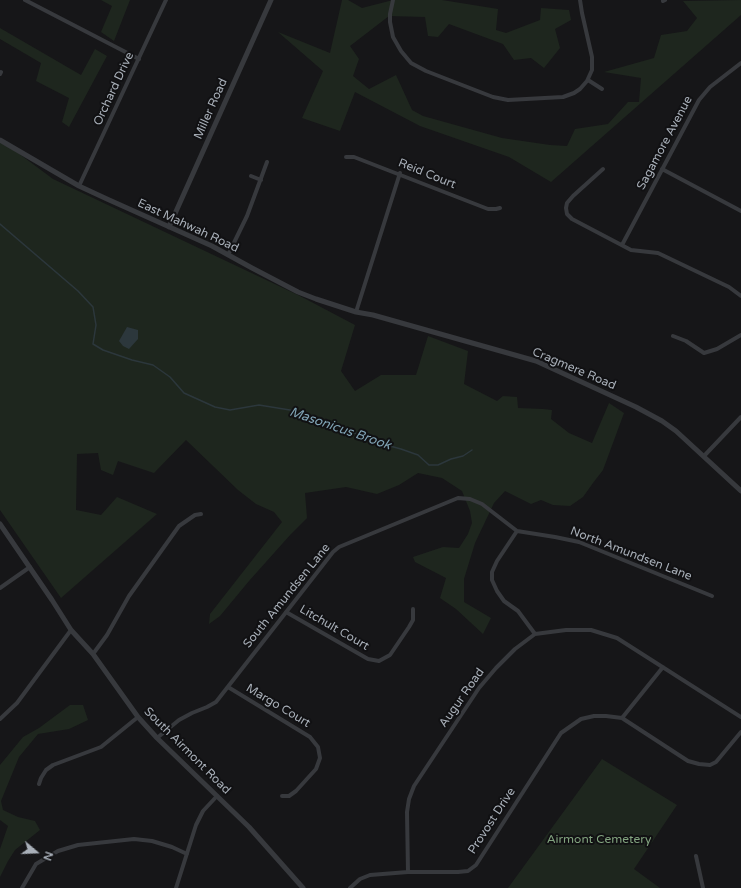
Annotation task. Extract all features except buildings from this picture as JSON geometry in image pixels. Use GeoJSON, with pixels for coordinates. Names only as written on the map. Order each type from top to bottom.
{"type":"FeatureCollection","features":[{"type":"Feature","properties":{"kind":"street"},"geometry":{"type":"LineString","coordinates":[[25,0],[139,59]]}},
{"type":"Feature","properties":{"kind":"street","name":"Orchard Drive"},"geometry":{"type":"LineString","coordinates":[[79,186],[166,0]]}},
{"type":"Feature","properties":{"kind":"street","name":"Miller Road"},"geometry":{"type":"LineString","coordinates":[[169,227],[271,0]]}},
{"type":"Feature","properties":{"kind":"street"},"geometry":{"type":"LineString","coordinates":[[393,0],[390,14],[393,37],[401,52],[412,63],[426,71],[493,97],[508,100],[568,96],[580,89],[588,80],[592,70],[592,57],[580,0]]}},
{"type":"Feature","properties":{"kind":"street","name":"Sagamore Avenue"},"geometry":{"type":"LineString","coordinates":[[622,245],[699,100],[710,87],[741,63]]}},
{"type":"Feature","properties":{"kind":"street"},"geometry":{"type":"LineString","coordinates":[[588,80],[602,89]]}},
{"type":"Feature","properties":{"kind":"street","name":"East Mahwah Road"},"geometry":{"type":"LineString","coordinates":[[0,140],[79,186],[107,200],[212,246],[298,292],[356,312],[374,315]]}},
{"type":"Feature","properties":{"kind":"street","name":"Reid Court"},"geometry":{"type":"LineString","coordinates":[[346,158],[354,157],[400,173],[488,209],[500,208]]}},
{"type":"Feature","properties":{"kind":"street"},"geometry":{"type":"LineString","coordinates":[[228,255],[247,216],[267,162]]}},
{"type":"Feature","properties":{"kind":"street"},"geometry":{"type":"LineString","coordinates":[[603,169],[567,203],[567,214],[572,219],[635,251],[658,253],[729,287],[741,296]]}},
{"type":"Feature","properties":{"kind":"street"},"geometry":{"type":"LineString","coordinates":[[662,170],[741,211]]}},
{"type":"Feature","properties":{"kind":"street"},"geometry":{"type":"LineString","coordinates":[[356,312],[400,173]]}},
{"type":"Feature","properties":{"kind":"street"},"geometry":{"type":"LineString","coordinates":[[251,176],[261,180]]}},
{"type":"Feature","properties":{"kind":"street","name":"Cragmere Road"},"geometry":{"type":"LineString","coordinates":[[374,315],[549,366],[636,407],[662,421],[676,431],[741,491]]}},
{"type":"Feature","properties":{"kind":"street"},"geometry":{"type":"LineString","coordinates":[[674,336],[686,341],[704,353],[717,349],[741,335]]}},
{"type":"Feature","properties":{"kind":"street"},"geometry":{"type":"LineString","coordinates":[[704,456],[741,417]]}},
{"type":"Feature","properties":{"kind":"street","name":"South Amundsen Lane"},"geometry":{"type":"LineString","coordinates":[[157,738],[179,720],[216,702],[332,552],[339,547],[458,498],[470,498],[482,504],[517,531]]}},
{"type":"Feature","properties":{"kind":"street"},"geometry":{"type":"LineString","coordinates":[[93,654],[107,635],[129,596],[180,526],[194,514],[201,514]]}},
{"type":"Feature","properties":{"kind":"street","name":"South Airmont Road"},"geometry":{"type":"LineString","coordinates":[[0,524],[71,630],[93,654],[138,717],[157,738],[249,827],[303,888]]}},
{"type":"Feature","properties":{"kind":"street"},"geometry":{"type":"LineString","coordinates":[[517,531],[497,561],[492,572],[492,580],[497,592],[504,601],[518,611],[535,634]]}},
{"type":"Feature","properties":{"kind":"street","name":"North Amundsen Lane"},"geometry":{"type":"LineString","coordinates":[[517,531],[580,542],[712,596]]}},
{"type":"Feature","properties":{"kind":"street"},"geometry":{"type":"LineString","coordinates":[[0,588],[30,567]]}},
{"type":"Feature","properties":{"kind":"street","name":"Litchult Court"},"geometry":{"type":"LineString","coordinates":[[286,612],[368,659],[379,660],[390,655],[409,627],[413,620],[413,609]]}},
{"type":"Feature","properties":{"kind":"street"},"geometry":{"type":"LineString","coordinates":[[0,718],[17,703],[71,630]]}},
{"type":"Feature","properties":{"kind":"street","name":"Augur Road"},"geometry":{"type":"LineString","coordinates":[[408,872],[406,812],[414,786],[479,688],[515,649],[535,634],[566,630],[591,630],[617,638],[741,717]]}},
{"type":"Feature","properties":{"kind":"street"},"geometry":{"type":"LineString","coordinates":[[663,667],[622,718],[688,761],[698,764],[710,765],[716,762],[741,732]]}},
{"type":"Feature","properties":{"kind":"street","name":"Margo Court"},"geometry":{"type":"LineString","coordinates":[[228,687],[310,737],[318,747],[320,758],[316,769],[296,791],[289,796],[282,796]]}},
{"type":"Feature","properties":{"kind":"street","name":"Provost Drive"},"geometry":{"type":"LineString","coordinates":[[350,888],[360,879],[370,875],[408,872],[458,872],[468,870],[476,865],[561,733],[581,719],[594,716],[622,718]]}},
{"type":"Feature","properties":{"kind":"street"},"geometry":{"type":"LineString","coordinates":[[39,784],[46,770],[101,748],[138,717]]}},
{"type":"Feature","properties":{"kind":"street"},"geometry":{"type":"LineString","coordinates":[[176,888],[202,811],[217,796]]}},
{"type":"Feature","properties":{"kind":"street"},"geometry":{"type":"LineString","coordinates":[[22,888],[36,864],[58,851],[78,845],[134,839],[152,841],[172,847],[187,854]]}},
{"type":"Feature","properties":{"kind":"street"},"geometry":{"type":"LineString","coordinates":[[696,856],[703,888]]}},
{"type":"Feature","properties":{"kind":"green space"},"geometry":{"type":"Polygon","coordinates":[[[101,0],[130,0],[114,41],[101,32],[112,6],[101,0]]]}},
{"type":"Feature","properties":{"kind":"green space"},"geometry":{"type":"Polygon","coordinates":[[[342,0],[348,0],[362,8],[393,0],[442,0],[498,9],[496,30],[506,33],[540,20],[541,8],[569,10],[571,20],[555,29],[560,48],[544,68],[531,58],[514,60],[503,44],[449,24],[438,37],[428,36],[425,17],[389,16],[350,46],[359,59],[353,76],[369,89],[396,75],[412,110],[423,116],[502,138],[567,146],[575,129],[608,124],[628,102],[639,102],[641,78],[604,72],[654,58],[661,35],[687,31],[697,18],[683,1],[741,0],[741,15],[551,182],[509,157],[420,126],[355,92],[340,131],[302,118],[323,71],[278,32],[330,53],[342,0]]]}},
{"type":"Feature","properties":{"kind":"green space"},"geometry":{"type":"Polygon","coordinates":[[[0,28],[81,75],[95,49],[107,56],[69,127],[62,122],[69,98],[36,81],[41,63],[0,39],[0,28]]]}},
{"type":"Feature","properties":{"kind":"green space"},"geometry":{"type":"Polygon","coordinates":[[[0,143],[10,147],[53,179],[300,296],[355,325],[341,371],[355,391],[381,375],[416,375],[428,336],[468,351],[464,384],[497,401],[503,396],[517,397],[518,408],[552,410],[551,419],[569,433],[592,443],[609,403],[624,413],[603,470],[583,497],[570,506],[553,505],[541,500],[531,504],[505,491],[494,503],[475,543],[464,579],[464,602],[491,618],[483,634],[456,609],[440,598],[446,578],[415,562],[413,557],[443,547],[459,548],[468,534],[472,523],[470,511],[462,491],[442,478],[418,473],[399,485],[377,494],[346,487],[305,493],[307,518],[249,581],[220,616],[209,624],[210,614],[282,522],[274,512],[256,504],[238,490],[186,440],[154,473],[118,461],[113,475],[101,470],[98,453],[77,454],[76,510],[101,515],[117,497],[157,514],[61,598],[0,510],[0,143]]]}},
{"type":"Feature","properties":{"kind":"green space"},"geometry":{"type":"Polygon","coordinates":[[[70,705],[83,705],[88,720],[69,729],[38,734],[19,757],[1,801],[3,810],[18,817],[35,821],[40,830],[15,850],[0,877],[0,849],[8,826],[0,820],[0,765],[23,737],[39,728],[70,705]]]}},
{"type":"Feature","properties":{"kind":"green space","name":"Airmont Cemetery"},"geometry":{"type":"Polygon","coordinates":[[[602,759],[677,805],[634,869],[660,888],[508,888],[602,759]]]}},
{"type":"Feature","properties":{"kind":"shaded area"},"geometry":{"type":"Polygon","coordinates":[[[127,327],[138,330],[138,339],[129,349],[123,346],[119,341],[127,327]]]}},
{"type":"Feature","properties":{"kind":"waterway","name":"Masonicus Brook"},"geometry":{"type":"LineString","coordinates":[[0,224],[78,291],[93,307],[96,325],[93,344],[103,350],[132,360],[153,365],[170,377],[184,393],[215,407],[230,410],[259,405],[296,411],[375,442],[418,455],[429,465],[438,465],[451,459],[463,456],[472,450]]}}]}
